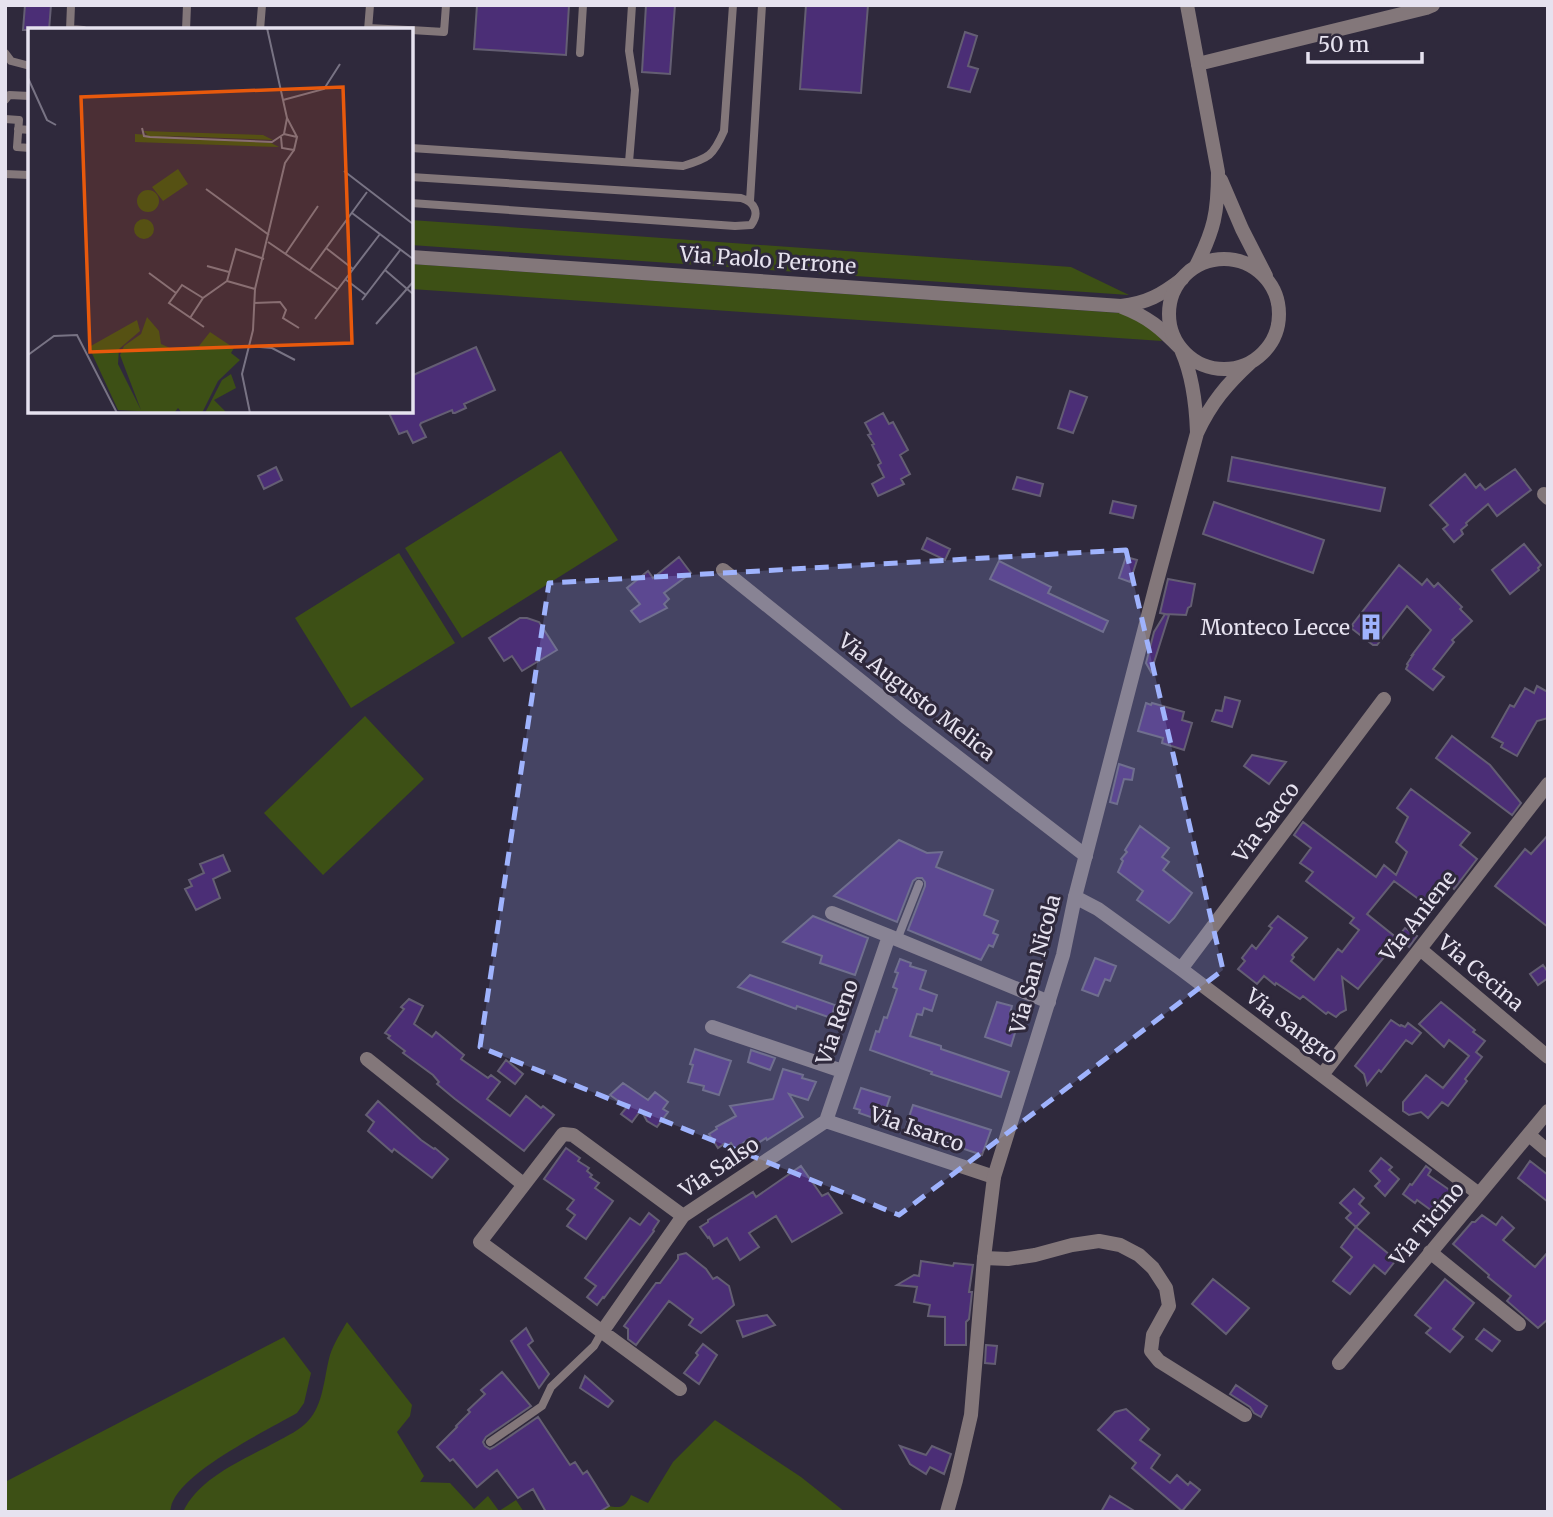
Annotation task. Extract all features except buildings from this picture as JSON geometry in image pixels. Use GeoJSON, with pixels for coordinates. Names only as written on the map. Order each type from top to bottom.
{"type":"FeatureCollection","features":[{"type":"Feature","properties":{"kind":"street","name":"Via San Nicola"},"geometry":{"type":"LineString","coordinates":[[1187,5],[1218,172],[1218,199],[1209,241],[1196,266],[1182,279],[1171,298],[1168,317],[1171,331],[1188,366],[1196,408],[1197,433]]}},
{"type":"Feature","properties":{"kind":"street"},"geometry":{"type":"LineString","coordinates":[[1198,64],[1433,5]]}},
{"type":"Feature","properties":{"kind":"street","name":"Via San Nicola"},"geometry":{"type":"LineString","coordinates":[[947,1512],[971,1415],[984,1258],[994,1177],[1063,955],[1075,897],[1197,433],[1215,400],[1233,378],[1272,342],[1277,328],[1279,312],[1276,296],[1232,208],[1218,172]]}},
{"type":"Feature","properties":{"kind":"street","name":"Via Paolo Perrone"},"geometry":{"type":"LineString","coordinates":[[413,257],[1121,306],[1141,303],[1182,279]]}},
{"type":"Feature","properties":{"kind":"street"},"geometry":{"type":"LineString","coordinates":[[1196,266],[1221,259],[1237,261],[1251,267],[1270,284]]}},
{"type":"Feature","properties":{"kind":"street","name":"Via Paolo Perrone"},"geometry":{"type":"LineString","coordinates":[[1121,306],[1142,314],[1157,324],[1180,348]]}},
{"type":"Feature","properties":{"kind":"street"},"geometry":{"type":"LineString","coordinates":[[1180,348],[1194,360],[1212,368],[1232,369],[1251,362]]}},
{"type":"Feature","properties":{"kind":"street","name":"Via Augusto Melica"},"geometry":{"type":"LineString","coordinates":[[723,570],[1086,856]]}},
{"type":"Feature","properties":{"kind":"street","name":"Via Sacco"},"geometry":{"type":"LineString","coordinates":[[1181,970],[1384,699]]}},
{"type":"Feature","properties":{"kind":"street","name":"Via Aniene"},"geometry":{"type":"LineString","coordinates":[[1322,1074],[1548,783]]}},
{"type":"Feature","properties":{"kind":"street","name":"Via Sangro"},"geometry":{"type":"LineString","coordinates":[[1075,897],[1098,909],[1181,970],[1479,1194]]}},
{"type":"Feature","properties":{"kind":"street"},"geometry":{"type":"LineString","coordinates":[[832,913],[1049,1002]]}},
{"type":"Feature","properties":{"kind":"street","name":"Via Reno"},"geometry":{"type":"LineString","coordinates":[[826,1121],[842,1071],[893,938]]}},
{"type":"Feature","properties":{"kind":"street","name":"Via Cecina"},"geometry":{"type":"LineString","coordinates":[[1420,949],[1548,1057]]}},
{"type":"Feature","properties":{"kind":"street"},"geometry":{"type":"LineString","coordinates":[[712,1027],[842,1071]]}},
{"type":"Feature","properties":{"kind":"street"},"geometry":{"type":"LineString","coordinates":[[367,1059],[523,1184]]}},
{"type":"Feature","properties":{"kind":"street","name":"Via Ticino"},"geometry":{"type":"LineString","coordinates":[[1339,1363],[1548,1111]]}},
{"type":"Feature","properties":{"kind":"street","name":"Via Isarco"},"geometry":{"type":"LineString","coordinates":[[826,1121],[994,1177]]}},
{"type":"Feature","properties":{"kind":"street","name":"Via Salso"},"geometry":{"type":"LineString","coordinates":[[602,1332],[683,1216],[826,1121]]}},
{"type":"Feature","properties":{"kind":"street"},"geometry":{"type":"LineString","coordinates":[[680,1390],[480,1242],[563,1134],[573,1135],[683,1216]]}},
{"type":"Feature","properties":{"kind":"street"},"geometry":{"type":"LineString","coordinates":[[1529,1135],[1548,1150]]}},
{"type":"Feature","properties":{"kind":"street"},"geometry":{"type":"LineString","coordinates":[[984,1258],[1008,1259],[1099,1241],[1120,1245],[1139,1255],[1153,1268],[1166,1288],[1169,1306],[1153,1335],[1151,1351],[1158,1361],[1245,1415]]}},
{"type":"Feature","properties":{"kind":"street"},"geometry":{"type":"LineString","coordinates":[[1430,1252],[1519,1324]]}},
{"type":"Feature","properties":{"kind":"lane"},"geometry":{"type":"LineString","coordinates":[[70,28],[71,5]]}},
{"type":"Feature","properties":{"kind":"lane"},"geometry":{"type":"LineString","coordinates":[[186,28],[187,5]]}},
{"type":"Feature","properties":{"kind":"lane"},"geometry":{"type":"LineString","coordinates":[[260,28],[262,5]]}},
{"type":"Feature","properties":{"kind":"lane"},"geometry":{"type":"LineString","coordinates":[[368,28],[370,5]]}},
{"type":"Feature","properties":{"kind":"lane"},"geometry":{"type":"LineString","coordinates":[[413,30],[444,32],[446,5]]}},
{"type":"Feature","properties":{"kind":"lane"},"geometry":{"type":"LineString","coordinates":[[580,53],[583,5]]}},
{"type":"Feature","properties":{"kind":"lane"},"geometry":{"type":"LineString","coordinates":[[629,162],[635,90],[629,51],[632,5]]}},
{"type":"Feature","properties":{"kind":"lane"},"geometry":{"type":"LineString","coordinates":[[413,148],[683,166],[704,160],[716,148],[724,131],[733,5]]}},
{"type":"Feature","properties":{"kind":"lane"},"geometry":{"type":"LineString","coordinates":[[750,201],[762,5]]}},
{"type":"Feature","properties":{"kind":"lane"},"geometry":{"type":"LineString","coordinates":[[5,53],[11,61],[28,65]]}},
{"type":"Feature","properties":{"kind":"lane"},"geometry":{"type":"LineString","coordinates":[[5,100],[9,95],[28,96]]}},
{"type":"Feature","properties":{"kind":"lane"},"geometry":{"type":"LineString","coordinates":[[5,119],[19,120],[17,147],[28,148]]}},
{"type":"Feature","properties":{"kind":"lane"},"geometry":{"type":"LineString","coordinates":[[18,129],[28,130]]}},
{"type":"Feature","properties":{"kind":"lane"},"geometry":{"type":"LineString","coordinates":[[5,173],[28,175]]}},
{"type":"Feature","properties":{"kind":"lane"},"geometry":{"type":"LineString","coordinates":[[413,177],[741,198],[750,201],[754,206],[755,219],[751,225],[735,226],[413,203]]}},
{"type":"Feature","properties":{"kind":"lane"},"geometry":{"type":"LineString","coordinates":[[893,938],[919,884]]}},
{"type":"Feature","properties":{"kind":"lane"},"geometry":{"type":"LineString","coordinates":[[490,1442],[542,1406],[551,1388],[594,1346],[602,1332]]}},
{"type":"Feature","properties":{"kind":"highlighted area"},"geometry":{"type":"Polygon","coordinates":[[[1126,550],[1223,970],[899,1215],[480,1047],[549,583],[1126,550]]]}},
{"type":"Feature","properties":{"kind":"green space"},"geometry":{"type":"Polygon","coordinates":[[[413,220],[1071,267],[1129,295],[413,245],[413,220]]]}},
{"type":"Feature","properties":{"kind":"green space"},"geometry":{"type":"Polygon","coordinates":[[[413,264],[1119,313],[1143,323],[1162,341],[413,289],[413,264]]]}},
{"type":"Feature","properties":{"kind":"green space"},"geometry":{"type":"Polygon","coordinates":[[[561,451],[618,540],[462,638],[405,548],[561,451]]]}},
{"type":"Feature","properties":{"kind":"green space"},"geometry":{"type":"Polygon","coordinates":[[[399,553],[455,643],[351,708],[295,618],[399,553]]]}},
{"type":"Feature","properties":{"kind":"green space"},"geometry":{"type":"Polygon","coordinates":[[[365,716],[424,779],[323,875],[264,813],[365,716]]]}},
{"type":"Feature","properties":{"kind":"green space"},"geometry":{"type":"Polygon","coordinates":[[[347,1322],[412,1405],[410,1416],[397,1432],[424,1476],[420,1482],[450,1483],[474,1509],[488,1496],[499,1511],[516,1500],[524,1512],[183,1512],[190,1500],[211,1479],[237,1462],[293,1433],[308,1421],[320,1398],[332,1351],[347,1322]]]}},
{"type":"Feature","properties":{"kind":"green space"},"geometry":{"type":"Polygon","coordinates":[[[284,1337],[311,1373],[304,1403],[297,1413],[229,1452],[194,1476],[173,1501],[170,1512],[5,1512],[5,1482],[284,1337]]]}},
{"type":"Feature","properties":{"kind":"green space"},"geometry":{"type":"Polygon","coordinates":[[[715,1420],[801,1477],[845,1512],[599,1512],[609,1506],[623,1506],[631,1495],[648,1503],[673,1462],[715,1420]]]}},
{"type":"Feature","properties":{"kind":"place","name":"Monteco Lecce"},"geometry":{"type":"Point","coordinates":[1371,627]}}]}
